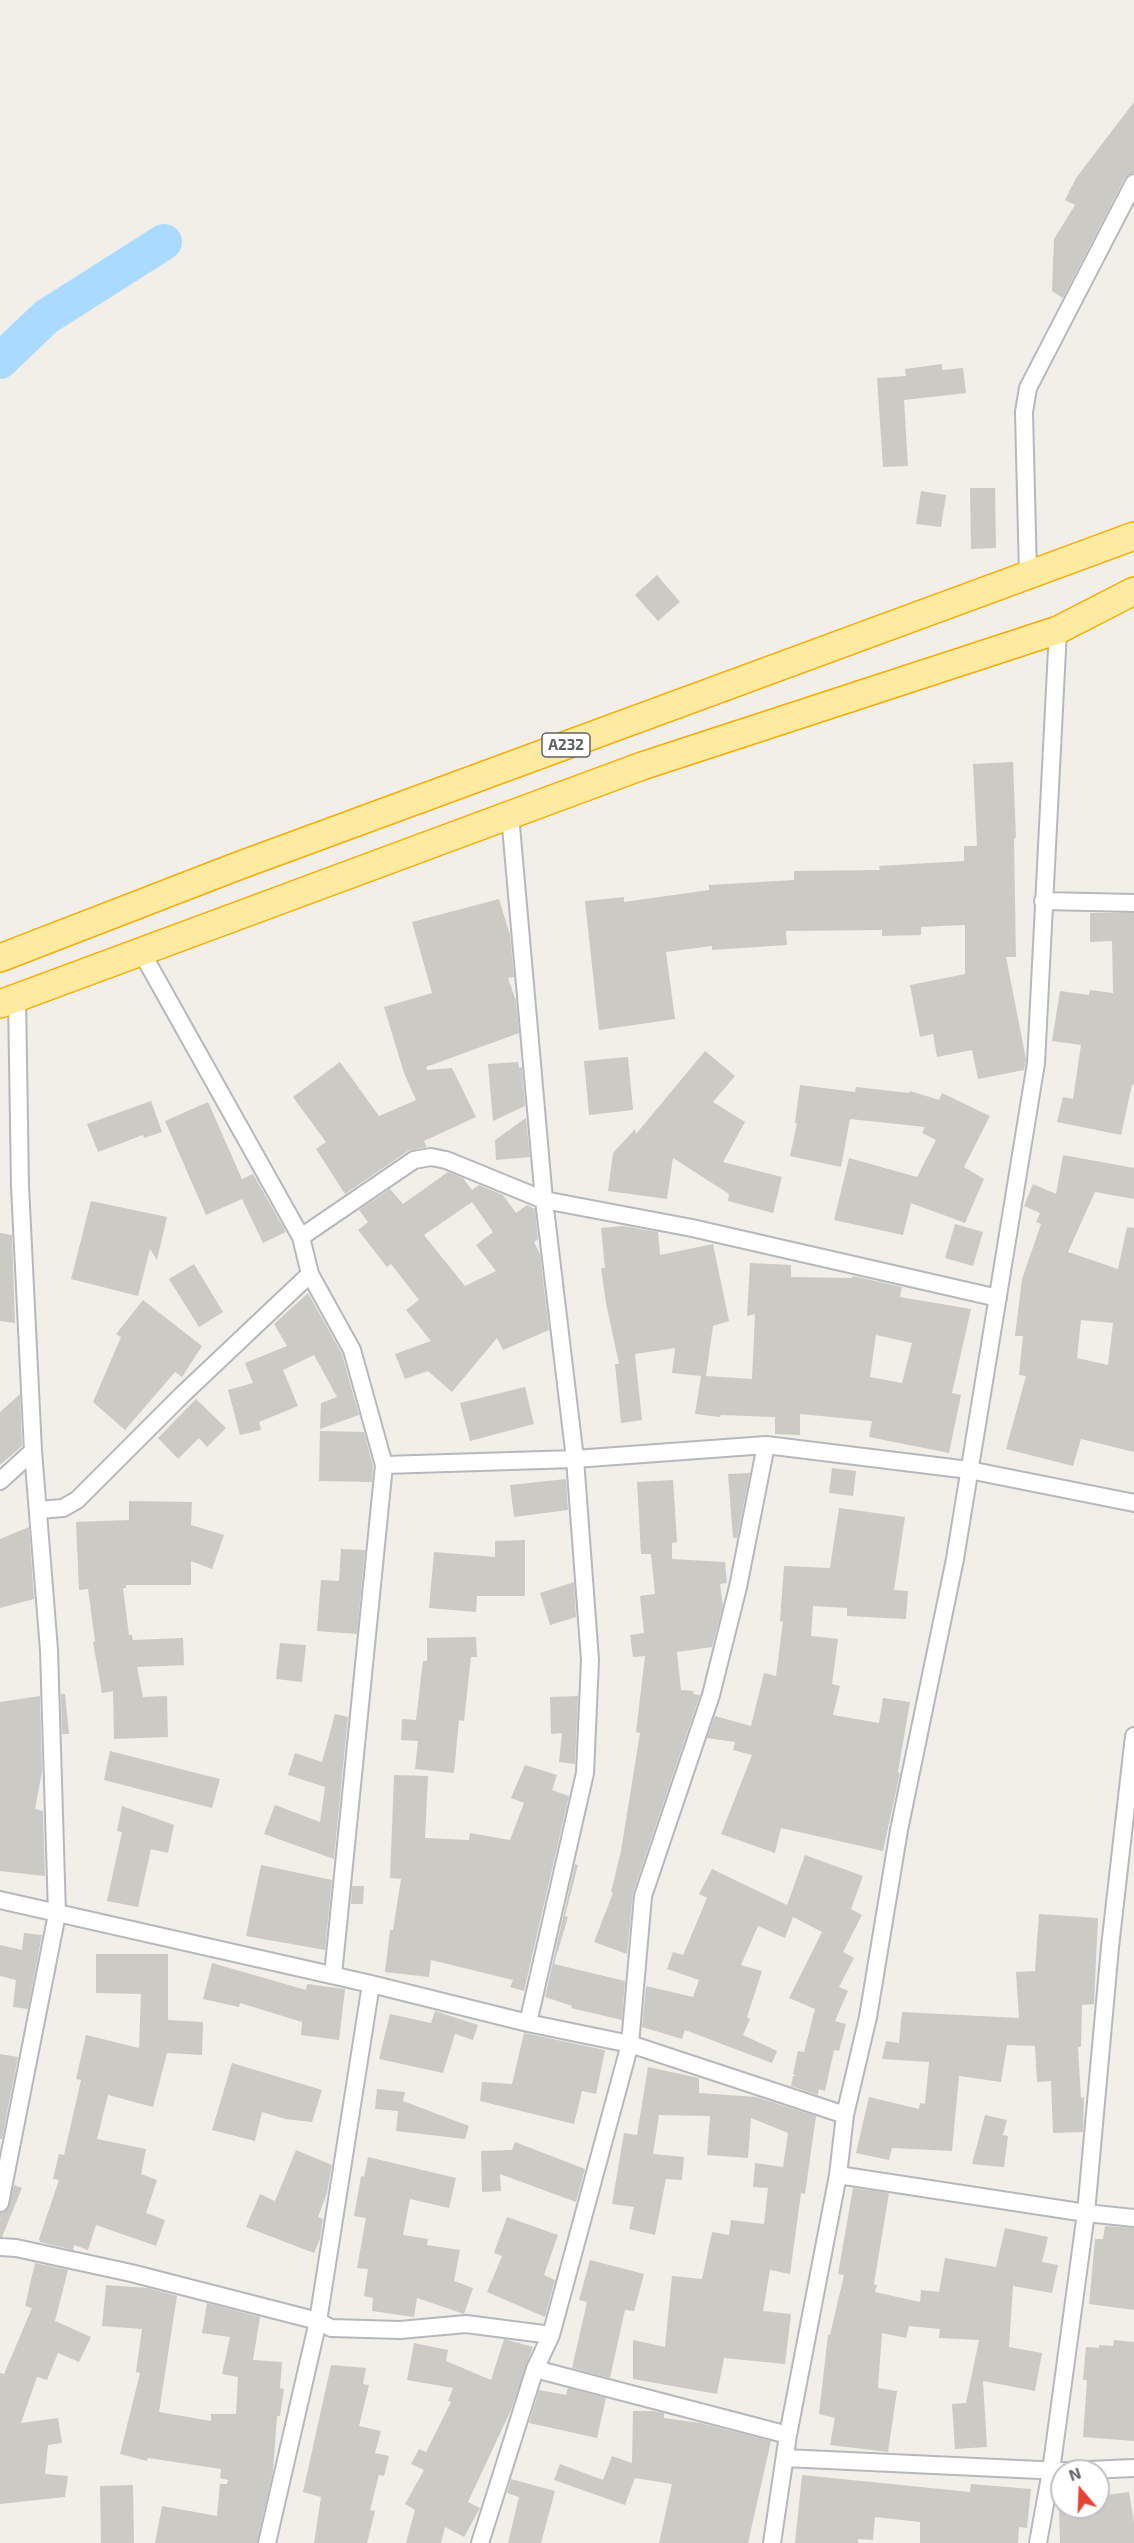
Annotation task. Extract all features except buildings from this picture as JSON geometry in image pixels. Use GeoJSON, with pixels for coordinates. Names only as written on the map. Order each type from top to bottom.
{"type":"FeatureCollection","features":[{"type":"Feature","properties":{"kind":"highway","name":"A232"},"geometry":{"type":"LineString","coordinates":[[0,958],[238,866],[1134,536]]}},
{"type":"Feature","properties":{"kind":"highway"},"geometry":{"type":"LineString","coordinates":[[9,1001],[642,766],[1058,630],[1134,591]]}},
{"type":"Feature","properties":{"kind":"highway"},"geometry":{"type":"LineString","coordinates":[[626,723],[642,766]]}},
{"type":"Feature","properties":{"kind":"street"},"geometry":{"type":"LineString","coordinates":[[1028,575],[1024,412],[1028,388],[1134,183]]}},
{"type":"Feature","properties":{"kind":"street"},"geometry":{"type":"LineString","coordinates":[[772,2543],[788,2435],[838,2175],[845,2115],[868,2017],[899,1830],[955,1559],[1036,1063],[1058,630]]}},
{"type":"Feature","properties":{"kind":"street"},"geometry":{"type":"LineString","coordinates":[[510,815],[544,1200],[575,1459],[590,1660],[585,1773],[528,2023]]}},
{"type":"Feature","properties":{"kind":"street"},"geometry":{"type":"LineString","coordinates":[[1043,901],[1134,903]]}},
{"type":"Feature","properties":{"kind":"street"},"geometry":{"type":"LineString","coordinates":[[142,953],[301,1237],[310,1274],[352,1350],[384,1465],[333,1975]]}},
{"type":"Feature","properties":{"kind":"street"},"geometry":{"type":"LineString","coordinates":[[0,2203],[57,1914],[49,1650],[33,1451],[9,1001]]}},
{"type":"Feature","properties":{"kind":"street"},"geometry":{"type":"LineString","coordinates":[[301,1237],[414,1160],[431,1157],[446,1160],[544,1200],[692,1228],[998,1298]]}},
{"type":"Feature","properties":{"kind":"street"},"geometry":{"type":"LineString","coordinates":[[39,1510],[63,1508],[77,1500],[182,1395],[310,1274]]}},
{"type":"Feature","properties":{"kind":"street"},"geometry":{"type":"LineString","coordinates":[[480,2543],[535,2369],[551,2335],[630,2044],[644,1896],[711,1695],[738,1587],[766,1445]]}},
{"type":"Feature","properties":{"kind":"street"},"geometry":{"type":"LineString","coordinates":[[384,1465],[575,1459],[766,1445],[969,1470],[1134,1503]]}},
{"type":"Feature","properties":{"kind":"street"},"geometry":{"type":"LineString","coordinates":[[0,1481],[33,1451]]}},
{"type":"Feature","properties":{"kind":"street"},"geometry":{"type":"LineString","coordinates":[[1060,2459],[1086,2213],[1110,1947],[1134,1736]]}},
{"type":"Feature","properties":{"kind":"street"},"geometry":{"type":"LineString","coordinates":[[0,1900],[333,1975],[528,2023],[630,2044],[845,2115]]}},
{"type":"Feature","properties":{"kind":"street"},"geometry":{"type":"LineString","coordinates":[[267,2543],[318,2321],[371,1984]]}},
{"type":"Feature","properties":{"kind":"street"},"geometry":{"type":"LineString","coordinates":[[838,2175],[1086,2213],[1134,2218]]}},
{"type":"Feature","properties":{"kind":"street"},"geometry":{"type":"LineString","coordinates":[[0,2247],[16,2248],[131,2273],[318,2321],[336,2329],[400,2330],[466,2324],[551,2335]]}},
{"type":"Feature","properties":{"kind":"street"},"geometry":{"type":"LineString","coordinates":[[535,2369],[788,2435]]}},
{"type":"Feature","properties":{"kind":"street"},"geometry":{"type":"LineString","coordinates":[[785,2458],[1050,2471]]}},
{"type":"Feature","properties":{"kind":"street"},"geometry":{"type":"LineString","coordinates":[[1110,2469],[1134,2468]]}},
{"type":"Feature","properties":{"kind":"street"},"geometry":{"type":"LineString","coordinates":[[1038,2543],[1050,2502]]}},
{"type":"Feature","properties":{"kind":"waterway"},"geometry":{"type":"LineString","coordinates":[[0,361],[46,317],[164,242]]}}]}
